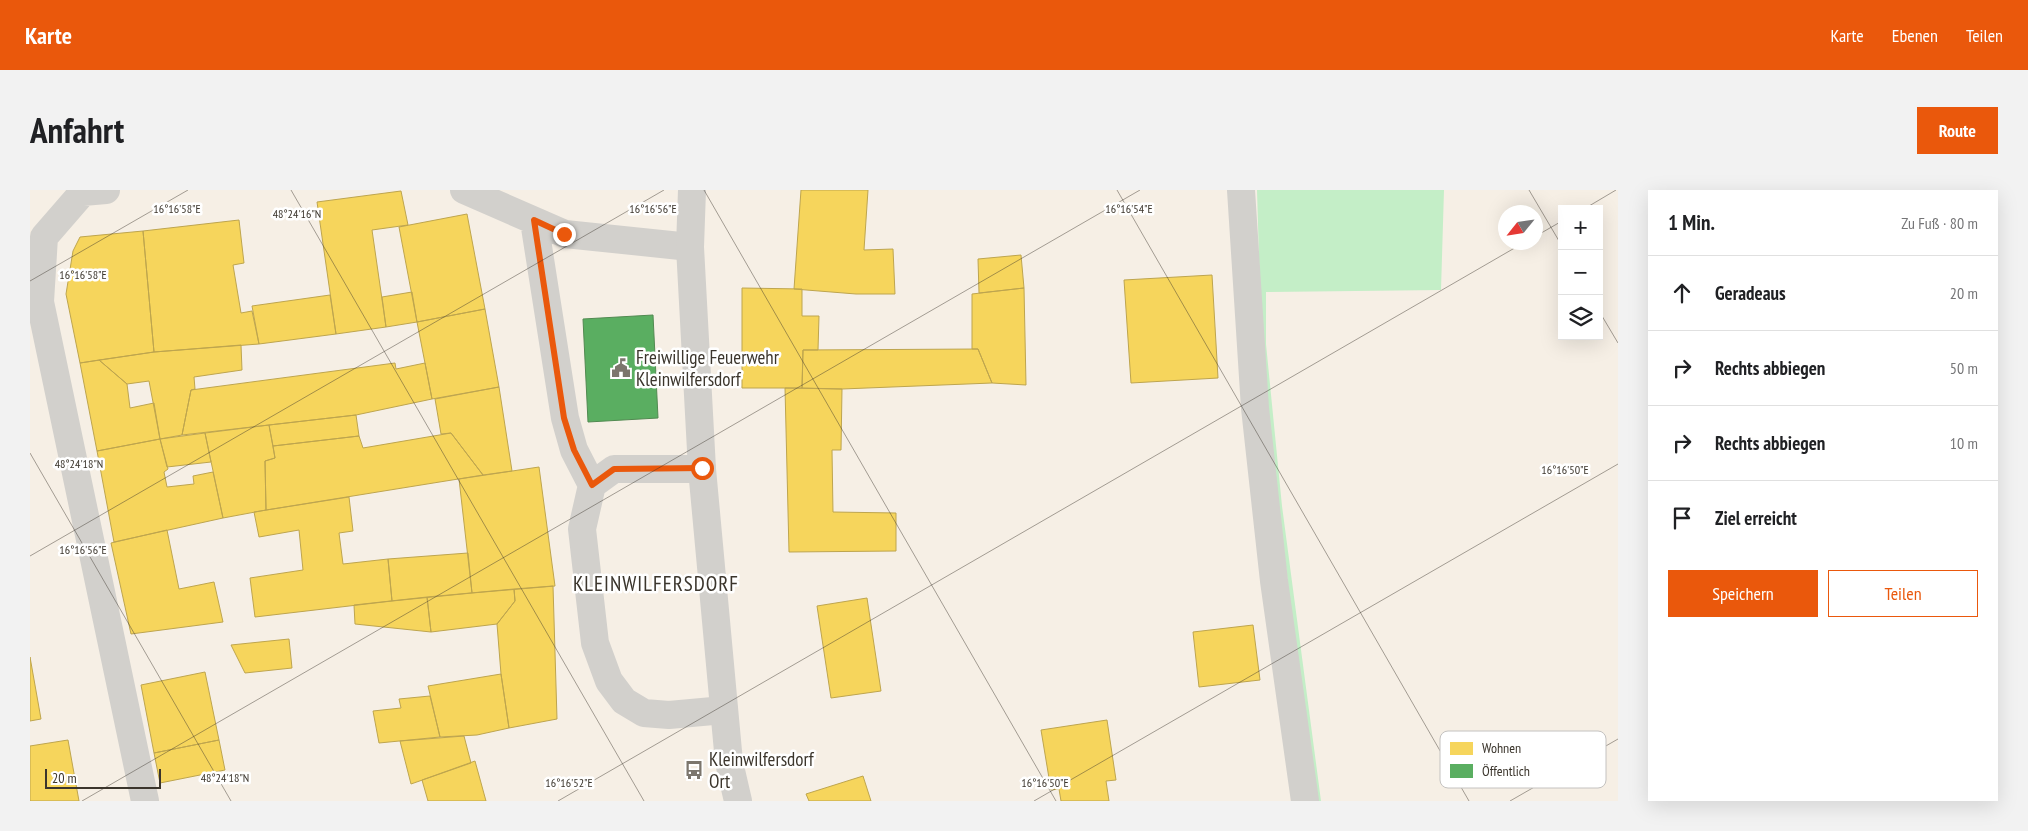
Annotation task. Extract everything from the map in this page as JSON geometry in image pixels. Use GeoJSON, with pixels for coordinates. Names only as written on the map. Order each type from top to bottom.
{"type":"FeatureCollection","features":[{"type":"Feature","properties":{"kind":"street"},"geometry":{"type":"LineString","coordinates":[[464,190],[564,234],[690,247]]}},
{"type":"Feature","properties":{"kind":"street"},"geometry":{"type":"LineString","coordinates":[[692,190],[690,247],[702,468],[729,762],[738,801]]}},
{"type":"Feature","properties":{"kind":"street"},"geometry":{"type":"LineString","coordinates":[[1241,190],[1256,426],[1274,581],[1305,801]]}},
{"type":"Feature","properties":{"kind":"street"},"geometry":{"type":"LineString","coordinates":[[91,191],[44,237],[40,302],[144,801]]}},
{"type":"Feature","properties":{"kind":"street"},"geometry":{"type":"LineString","coordinates":[[534,220],[564,418],[574,450],[592,485],[582,530],[595,643],[609,681],[624,701],[644,713],[668,715],[724,710]]}},
{"type":"Feature","properties":{"kind":"street"},"geometry":{"type":"LineString","coordinates":[[592,485],[614,469],[702,468]]}},
{"type":"Feature","properties":{"kind":"green space"},"geometry":{"type":"Polygon","coordinates":[[[1257,190],[1444,190],[1441,290],[1266,292],[1266,344],[1282,506],[1321,801],[1318,801],[1294,635],[1259,338],[1260,292],[1257,190]]]}},
{"type":"Feature","properties":{"kind":"building: Wohnen"},"geometry":{"type":"Polygon","coordinates":[[[801,190],[868,190],[864,250],[893,249],[895,294],[856,294],[794,289],[801,190]]]}},
{"type":"Feature","properties":{"kind":"building: Wohnen"},"geometry":{"type":"Polygon","coordinates":[[[401,191],[408,225],[372,230],[386,327],[336,334],[317,202],[401,191]]]}},
{"type":"Feature","properties":{"kind":"building: Wohnen"},"geometry":{"type":"Polygon","coordinates":[[[467,214],[485,309],[417,322],[399,227],[467,214]]]}},
{"type":"Feature","properties":{"kind":"building: Wohnen"},"geometry":{"type":"Polygon","coordinates":[[[239,220],[244,263],[233,265],[241,313],[252,311],[259,344],[154,352],[143,231],[239,220]]]}},
{"type":"Feature","properties":{"kind":"building: Wohnen"},"geometry":{"type":"Polygon","coordinates":[[[143,231],[154,352],[80,363],[66,294],[73,251],[80,237],[143,231]]]}},
{"type":"Feature","properties":{"kind":"building: Wohnen"},"geometry":{"type":"Polygon","coordinates":[[[1021,255],[1024,288],[979,293],[978,259],[1021,255]]]}},
{"type":"Feature","properties":{"kind":"building: Wohnen"},"geometry":{"type":"Polygon","coordinates":[[[1212,275],[1218,378],[1131,383],[1124,280],[1212,275]]]}},
{"type":"Feature","properties":{"kind":"building: Wohnen"},"geometry":{"type":"Polygon","coordinates":[[[742,288],[802,289],[802,316],[819,316],[818,350],[803,350],[802,388],[742,388],[742,288]]]}},
{"type":"Feature","properties":{"kind":"building: Wohnen"},"geometry":{"type":"Polygon","coordinates":[[[1024,288],[1026,385],[992,383],[978,349],[972,349],[972,294],[1024,288]]]}},
{"type":"Feature","properties":{"kind":"building: Wohnen"},"geometry":{"type":"Polygon","coordinates":[[[412,292],[417,322],[386,327],[382,297],[412,292]]]}},
{"type":"Feature","properties":{"kind":"building: Wohnen"},"geometry":{"type":"Polygon","coordinates":[[[330,295],[336,334],[259,344],[252,306],[330,295]]]}},
{"type":"Feature","properties":{"kind":"building: Wohnen"},"geometry":{"type":"Polygon","coordinates":[[[485,309],[499,387],[432,399],[417,322],[485,309]]]}},
{"type":"Feature","properties":{"kind":"building: Wohnen"},"geometry":{"type":"Polygon","coordinates":[[[241,345],[242,370],[194,377],[195,389],[191,390],[182,435],[160,439],[149,381],[127,384],[99,360],[154,352],[241,345]]]}},
{"type":"Feature","properties":{"kind":"building: Wohnen"},"geometry":{"type":"Polygon","coordinates":[[[978,349],[992,383],[842,389],[802,388],[803,350],[978,349]]]}},
{"type":"Feature","properties":{"kind":"building: Wohnen"},"geometry":{"type":"Polygon","coordinates":[[[99,360],[127,384],[130,408],[154,403],[160,439],[97,451],[80,363],[99,360]]]}},
{"type":"Feature","properties":{"kind":"building: Wohnen"},"geometry":{"type":"Polygon","coordinates":[[[395,363],[396,369],[425,363],[432,399],[356,415],[182,435],[191,390],[395,363]]]}},
{"type":"Feature","properties":{"kind":"building: Wohnen"},"geometry":{"type":"Polygon","coordinates":[[[499,387],[512,471],[483,475],[451,433],[441,434],[435,399],[499,387]]]}},
{"type":"Feature","properties":{"kind":"building: Wohnen"},"geometry":{"type":"Polygon","coordinates":[[[785,388],[842,389],[841,450],[832,450],[833,512],[896,513],[896,551],[789,552],[785,388]]]}},
{"type":"Feature","properties":{"kind":"building: Wohnen"},"geometry":{"type":"Polygon","coordinates":[[[356,415],[359,436],[273,446],[269,425],[356,415]]]}},
{"type":"Feature","properties":{"kind":"building: Wohnen"},"geometry":{"type":"Polygon","coordinates":[[[269,425],[275,458],[265,461],[266,510],[223,518],[205,433],[269,425]]]}},
{"type":"Feature","properties":{"kind":"building: Wohnen"},"geometry":{"type":"Polygon","coordinates":[[[205,433],[211,462],[167,467],[160,439],[205,433]]]}},
{"type":"Feature","properties":{"kind":"building: Wohnen"},"geometry":{"type":"Polygon","coordinates":[[[451,433],[483,475],[266,510],[265,461],[275,458],[273,446],[359,436],[363,448],[451,433]]]}},
{"type":"Feature","properties":{"kind":"building: Wohnen"},"geometry":{"type":"Polygon","coordinates":[[[160,439],[168,469],[164,472],[167,487],[194,484],[193,476],[213,472],[223,518],[114,542],[97,451],[160,439]]]}},
{"type":"Feature","properties":{"kind":"building: Wohnen"},"geometry":{"type":"Polygon","coordinates":[[[539,467],[555,586],[472,593],[459,479],[539,467]]]}},
{"type":"Feature","properties":{"kind":"building: Wohnen"},"geometry":{"type":"Polygon","coordinates":[[[349,497],[353,531],[339,533],[343,564],[388,559],[392,601],[255,617],[250,578],[303,570],[299,530],[259,537],[254,512],[349,497]]]}},
{"type":"Feature","properties":{"kind":"building: Wohnen"},"geometry":{"type":"Polygon","coordinates":[[[167,530],[179,589],[214,582],[223,622],[131,634],[111,543],[167,530]]]}},
{"type":"Feature","properties":{"kind":"building: Wohnen"},"geometry":{"type":"Polygon","coordinates":[[[468,553],[472,593],[392,601],[388,559],[468,553]]]}},
{"type":"Feature","properties":{"kind":"building: Wohnen"},"geometry":{"type":"Polygon","coordinates":[[[553,586],[557,719],[509,728],[501,674],[497,624],[515,601],[514,589],[553,586]]]}},
{"type":"Feature","properties":{"kind":"building: Wohnen"},"geometry":{"type":"Polygon","coordinates":[[[514,589],[515,601],[497,624],[431,632],[427,597],[514,589]]]}},
{"type":"Feature","properties":{"kind":"building: Wohnen"},"geometry":{"type":"Polygon","coordinates":[[[427,597],[431,632],[355,624],[354,605],[427,597]]]}},
{"type":"Feature","properties":{"kind":"building: Wohnen"},"geometry":{"type":"Polygon","coordinates":[[[867,598],[881,691],[831,698],[817,606],[867,598]]]}},
{"type":"Feature","properties":{"kind":"building: Wohnen"},"geometry":{"type":"Polygon","coordinates":[[[1253,625],[1260,680],[1199,687],[1193,632],[1253,625]]]}},
{"type":"Feature","properties":{"kind":"building: Wohnen"},"geometry":{"type":"Polygon","coordinates":[[[289,639],[292,668],[245,673],[231,645],[289,639]]]}},
{"type":"Feature","properties":{"kind":"building: Wohnen"},"geometry":{"type":"Polygon","coordinates":[[[30,657],[41,719],[30,721],[30,657]]]}},
{"type":"Feature","properties":{"kind":"building: Wohnen"},"geometry":{"type":"Polygon","coordinates":[[[205,672],[219,740],[154,753],[141,685],[205,672]]]}},
{"type":"Feature","properties":{"kind":"building: Wohnen"},"geometry":{"type":"Polygon","coordinates":[[[501,674],[509,728],[477,735],[440,737],[428,686],[501,674]]]}},
{"type":"Feature","properties":{"kind":"building: Wohnen"},"geometry":{"type":"Polygon","coordinates":[[[430,696],[440,737],[379,743],[373,711],[401,708],[399,699],[430,696]]]}},
{"type":"Feature","properties":{"kind":"building: Wohnen"},"geometry":{"type":"Polygon","coordinates":[[[1107,720],[1116,780],[1106,781],[1109,801],[1061,801],[1059,789],[1051,790],[1041,730],[1107,720]]]}},
{"type":"Feature","properties":{"kind":"building: Wohnen"},"geometry":{"type":"Polygon","coordinates":[[[464,736],[471,763],[411,784],[400,741],[464,736]]]}},
{"type":"Feature","properties":{"kind":"building: Wohnen"},"geometry":{"type":"Polygon","coordinates":[[[68,740],[79,801],[30,801],[30,746],[68,740]]]}},
{"type":"Feature","properties":{"kind":"building: Wohnen"},"geometry":{"type":"Polygon","coordinates":[[[219,740],[225,770],[160,783],[154,753],[219,740]]]}},
{"type":"Feature","properties":{"kind":"building: Wohnen"},"geometry":{"type":"Polygon","coordinates":[[[475,761],[486,801],[428,801],[422,780],[475,761]]]}},
{"type":"Feature","properties":{"kind":"building: Wohnen"},"geometry":{"type":"Polygon","coordinates":[[[863,776],[871,801],[809,801],[806,794],[863,776]]]}},
{"type":"Feature","properties":{"kind":"building: Öffentlich","name":"Freiwillige Feuerwehr Kleinwilfersdorf"},"geometry":{"type":"Polygon","coordinates":[[[653,315],[658,418],[588,422],[583,319],[653,315]]]}},
{"type":"Feature","properties":{"kind":"place","name":"Freiwillige Feuerwehr Kleinwilfersdorf"},"geometry":{"type":"Point","coordinates":[621,368]}},
{"type":"Feature","properties":{"kind":"place","name":"Kleinwilfersdorf Ort"},"geometry":{"type":"Point","coordinates":[694,770]}},
{"type":"Feature","properties":{"kind":"district","name":"KLEINWILFERSDORF"},"geometry":{"type":"Point","coordinates":[656,583]}},
{"type":"Feature","properties":{"kind":"route"},"geometry":{"type":"LineString","coordinates":[[564,234],[534,220],[564,418],[574,450],[592,485],[614,469],[702,468]]}}]}
